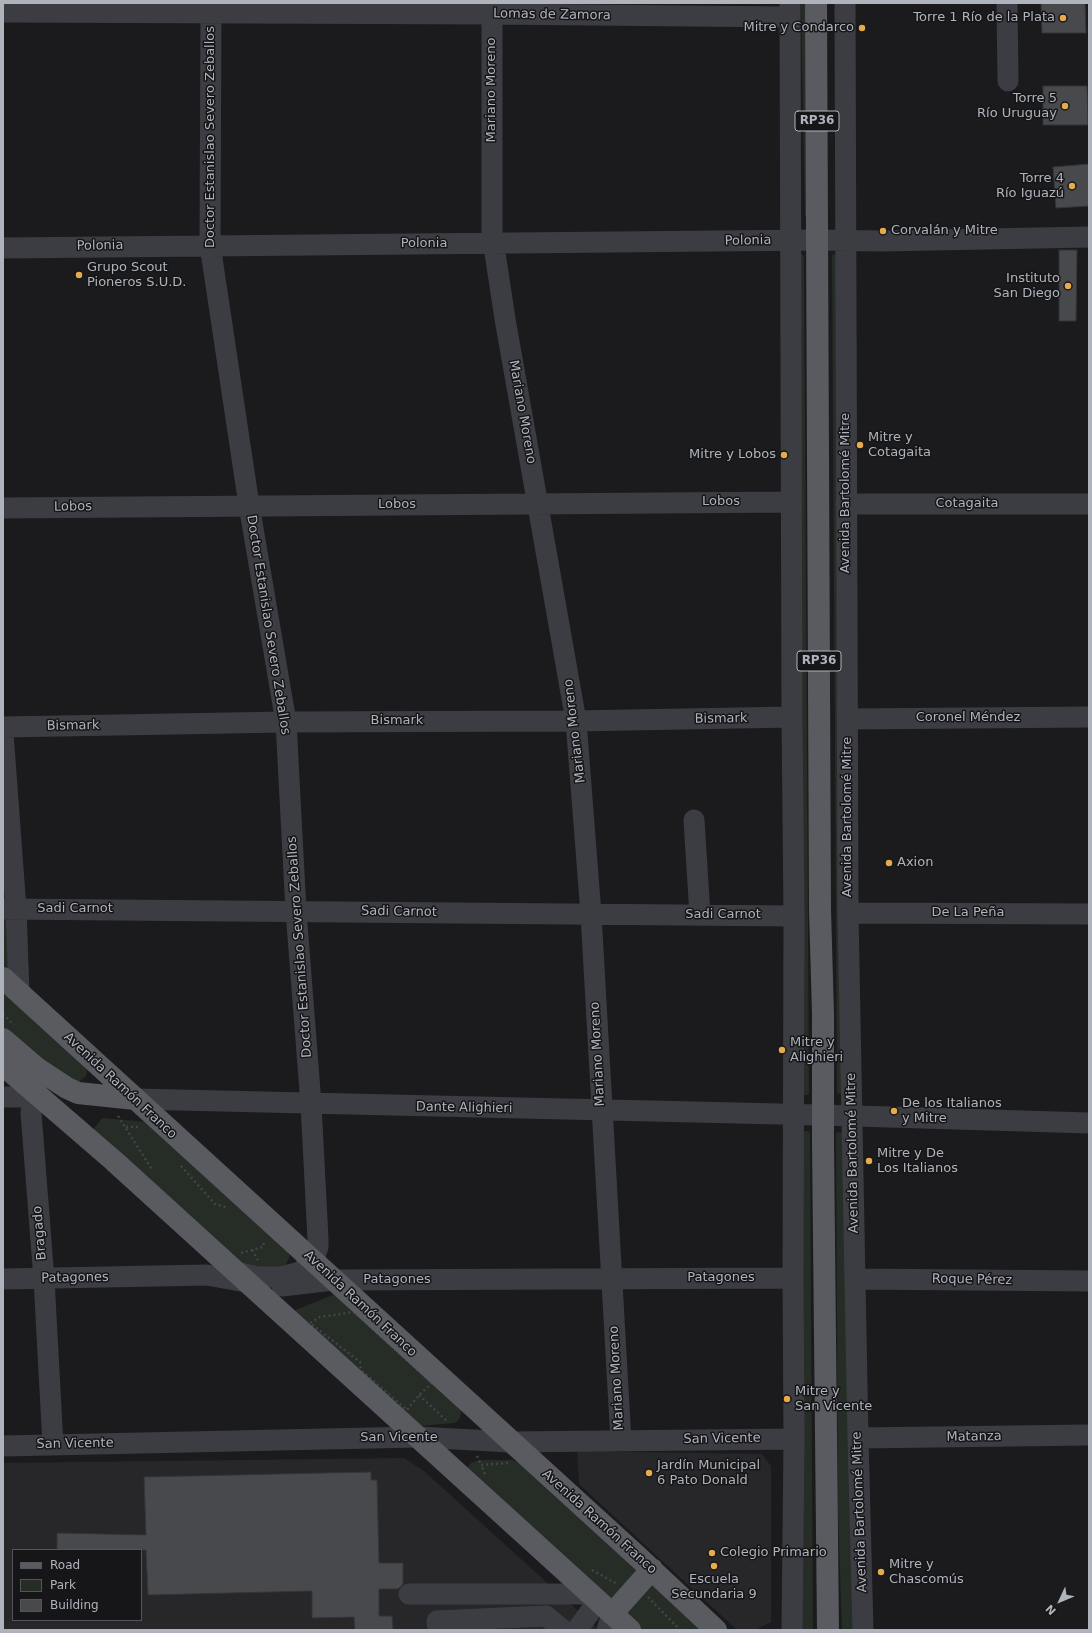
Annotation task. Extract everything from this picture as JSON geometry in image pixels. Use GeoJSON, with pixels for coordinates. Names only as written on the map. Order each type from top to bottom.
{"type":"FeatureCollection","features":[{"type":"Feature","properties":{"kind":"main road","name":"Avenida Bartolomé Mitre"},"geometry":{"type":"LineString","coordinates":[[816,3],[820,894],[823,1014],[828,1630]]}},
{"type":"Feature","properties":{"kind":"main road","name":"Avenida Ramón Franco"},"geometry":{"type":"LineString","coordinates":[[3,978],[716,1630]]}},
{"type":"Feature","properties":{"kind":"main road"},"geometry":{"type":"LineString","coordinates":[[3,1039],[38,1069],[67,1088],[78,1093],[135,1099]]}},
{"type":"Feature","properties":{"kind":"main road"},"geometry":{"type":"LineString","coordinates":[[3,1049],[69,1111],[114,1161]]}},
{"type":"Feature","properties":{"kind":"main road"},"geometry":{"type":"LineString","coordinates":[[3,1066],[241,1269],[602,1610],[630,1630]]}},
{"type":"Feature","properties":{"kind":"main road"},"geometry":{"type":"LineString","coordinates":[[602,1610],[640,1594],[652,1570]]}},
{"type":"Feature","properties":{"kind":"street","name":"Avenida Bartolomé Mitre"},"geometry":{"type":"LineString","coordinates":[[845,3],[848,913],[851,1116],[863,1630]]}},
{"type":"Feature","properties":{"kind":"street"},"geometry":{"type":"LineString","coordinates":[[1007,3],[1008,81]]}},
{"type":"Feature","properties":{"kind":"street","name":"Lomas de Zamora"},"geometry":{"type":"LineString","coordinates":[[3,12],[211,8],[790,10]]}},
{"type":"Feature","properties":{"kind":"street","name":"Doctor Estanislao Severo Zeballos"},"geometry":{"type":"LineString","coordinates":[[211,8],[210,245],[250,505],[286,722],[296,911],[318,1239],[318,1247],[313,1261]]}},
{"type":"Feature","properties":{"kind":"street","name":"Mariano Moreno"},"geometry":{"type":"LineString","coordinates":[[492,9],[493,244],[576,721],[591,914],[621,1441]]}},
{"type":"Feature","properties":{"kind":"street"},"geometry":{"type":"LineString","coordinates":[[790,10],[794,916],[794,1438],[792,1630]]}},
{"type":"Feature","properties":{"kind":"street","name":"Polonia"},"geometry":{"type":"LineString","coordinates":[[3,248],[791,240],[882,241],[1089,237]]}},
{"type":"Feature","properties":{"kind":"street","name":"Lobos"},"geometry":{"type":"LineString","coordinates":[[3,508],[791,502]]}},
{"type":"Feature","properties":{"kind":"street","name":"Cotagaita"},"geometry":{"type":"LineString","coordinates":[[846,504],[1089,504]]}},
{"type":"Feature","properties":{"kind":"street","name":"Bismark"},"geometry":{"type":"LineString","coordinates":[[3,728],[286,722],[576,721],[792,717]]}},
{"type":"Feature","properties":{"kind":"street","name":"Coronel Méndez"},"geometry":{"type":"LineString","coordinates":[[848,718],[1089,717]]}},
{"type":"Feature","properties":{"kind":"street"},"geometry":{"type":"LineString","coordinates":[[3,733],[9,909],[19,993]]}},
{"type":"Feature","properties":{"kind":"street"},"geometry":{"type":"LineString","coordinates":[[694,820],[700,915]]}},
{"type":"Feature","properties":{"kind":"street","name":"Sadi Carnot"},"geometry":{"type":"LineString","coordinates":[[9,909],[794,916]]}},
{"type":"Feature","properties":{"kind":"street","name":"De La Peña"},"geometry":{"type":"LineString","coordinates":[[848,913],[1089,914]]}},
{"type":"Feature","properties":{"kind":"street"},"geometry":{"type":"LineString","coordinates":[[3,1097],[18,1097],[33,1092]]}},
{"type":"Feature","properties":{"kind":"street","name":"Bragado"},"geometry":{"type":"LineString","coordinates":[[33,1092],[30,1113],[44,1278],[53,1445]]}},
{"type":"Feature","properties":{"kind":"street","name":"Dante Alighieri"},"geometry":{"type":"LineString","coordinates":[[135,1099],[823,1115],[1089,1123]]}},
{"type":"Feature","properties":{"kind":"street"},"geometry":{"type":"LineString","coordinates":[[241,1269],[257,1277],[281,1277],[300,1272],[313,1261]]}},
{"type":"Feature","properties":{"kind":"street","name":"Patagones"},"geometry":{"type":"LineString","coordinates":[[3,1279],[207,1276],[241,1269],[276,1286],[333,1280],[793,1278]]}},
{"type":"Feature","properties":{"kind":"street","name":"Roque Pérez"},"geometry":{"type":"LineString","coordinates":[[856,1279],[1089,1281]]}},
{"type":"Feature","properties":{"kind":"street","name":"Matanza"},"geometry":{"type":"LineString","coordinates":[[858,1438],[1089,1435]]}},
{"type":"Feature","properties":{"kind":"street","name":"San Vicente"},"geometry":{"type":"LineString","coordinates":[[3,1446],[418,1437],[510,1442],[794,1438]]}},
{"type":"Feature","properties":{"kind":"street"},"geometry":{"type":"LineString","coordinates":[[409,1594],[602,1610]]}},
{"type":"Feature","properties":{"kind":"street"},"geometry":{"type":"LineString","coordinates":[[577,1630],[602,1610]]}},
{"type":"Feature","properties":{"kind":"street"},"geometry":{"type":"LineString","coordinates":[[438,1630],[437,1621],[546,1616],[563,1630]]}},
{"type":"Feature","properties":{"kind":"path"},"geometry":{"type":"LineString","coordinates":[[146,1132],[140,1126],[126,1127],[157,1178]]}},
{"type":"Feature","properties":{"kind":"path"},"geometry":{"type":"LineString","coordinates":[[177,1162],[215,1204],[230,1209]]}},
{"type":"Feature","properties":{"kind":"path"},"geometry":{"type":"LineString","coordinates":[[241,1269],[263,1247],[264,1241],[259,1236]]}},
{"type":"Feature","properties":{"kind":"path"},"geometry":{"type":"LineString","coordinates":[[354,1312],[388,1342],[432,1383],[419,1395],[407,1410],[360,1370],[360,1362],[310,1323],[320,1317],[354,1312]]}},
{"type":"Feature","properties":{"kind":"path"},"geometry":{"type":"LineString","coordinates":[[487,1479],[481,1465],[508,1463],[514,1468]]}},
{"type":"Feature","properties":{"kind":"path"},"geometry":{"type":"LineString","coordinates":[[591,1570],[622,1587],[625,1586],[640,1594],[680,1630]]}},
{"type":"Feature","properties":{"kind":"path"},"geometry":{"type":"LineString","coordinates":[[640,1594],[653,1596]]}},
{"type":"Feature","properties":{"kind":"shaded area","name":"Colegio Primario"},"geometry":{"type":"Polygon","coordinates":[[[577,1451],[762,1454],[771,1466],[771,1622],[755,1630],[737,1630],[579,1484],[577,1451]]]}},
{"type":"Feature","properties":{"kind":"shaded area"},"geometry":{"type":"Polygon","coordinates":[[[404,1458],[424,1471],[599,1630],[3,1630],[3,1463],[404,1458]]]}},
{"type":"Feature","properties":{"kind":"green space"},"geometry":{"type":"Polygon","coordinates":[[[801,3],[807,3],[810,216],[805,217],[801,3]]]}},
{"type":"Feature","properties":{"kind":"green space"},"geometry":{"type":"Polygon","coordinates":[[[800,254],[804,257],[808,1095],[804,1095],[800,254]]]}},
{"type":"Feature","properties":{"kind":"green space"},"geometry":{"type":"Polygon","coordinates":[[[832,255],[836,255],[842,1092],[840,1094],[837,1093],[832,255]]]}},
{"type":"Feature","properties":{"kind":"green space"},"geometry":{"type":"Polygon","coordinates":[[[3,915],[8,915],[10,971],[3,968],[3,915]]]}},
{"type":"Feature","properties":{"kind":"green space"},"geometry":{"type":"Polygon","coordinates":[[[3,988],[84,1063],[87,1071],[86,1076],[80,1081],[74,1082],[3,1032],[3,988]]]}},
{"type":"Feature","properties":{"kind":"green space"},"geometry":{"type":"Polygon","coordinates":[[[102,1118],[148,1122],[288,1252],[290,1256],[283,1270],[244,1267],[93,1130],[102,1118]]]}},
{"type":"Feature","properties":{"kind":"green space"},"geometry":{"type":"Polygon","coordinates":[[[805,1131],[809,1131],[810,1133],[813,1630],[800,1630],[803,1134],[805,1131]]]}},
{"type":"Feature","properties":{"kind":"green space"},"geometry":{"type":"Polygon","coordinates":[[[836,1133],[842,1133],[856,1630],[842,1630],[838,1511],[836,1133]]]}},
{"type":"Feature","properties":{"kind":"green space"},"geometry":{"type":"Polygon","coordinates":[[[335,1294],[460,1404],[460,1418],[455,1423],[420,1426],[288,1313],[335,1294]]]}},
{"type":"Feature","properties":{"kind":"green space"},"geometry":{"type":"Polygon","coordinates":[[[479,1460],[513,1460],[521,1464],[706,1630],[636,1630],[467,1468],[471,1463],[479,1460]]]}},
{"type":"Feature","properties":{"kind":"building","name":"Torre 1 Río de la Plata"},"geometry":{"type":"Polygon","coordinates":[[[1041,3],[1085,3],[1086,33],[1042,33],[1041,3]]]}},
{"type":"Feature","properties":{"kind":"building","name":"Torre 5 Río Uruguay"},"geometry":{"type":"Polygon","coordinates":[[[1043,86],[1087,86],[1088,125],[1043,125],[1043,86]]]}},
{"type":"Feature","properties":{"kind":"building","name":"Torre 4 Río Iguazú"},"geometry":{"type":"Polygon","coordinates":[[[1089,164],[1089,206],[1056,208],[1053,167],[1089,164]]]}},
{"type":"Feature","properties":{"kind":"building","name":"Instituto San Diego"},"geometry":{"type":"Polygon","coordinates":[[[1059,250],[1077,250],[1076,321],[1059,321],[1059,250]]]}},
{"type":"Feature","properties":{"kind":"building"},"geometry":{"type":"Polygon","coordinates":[[[371,1472],[371,1480],[377,1480],[379,1563],[403,1563],[403,1584],[398,1589],[379,1589],[379,1616],[392,1616],[393,1630],[355,1630],[354,1617],[312,1618],[312,1591],[148,1595],[146,1550],[57,1549],[57,1533],[146,1535],[144,1477],[371,1472]]]}},
{"type":"Feature","properties":{"kind":"place","name":"Torre 1 Río de la Plata"},"geometry":{"type":"Point","coordinates":[1063,18]}},
{"type":"Feature","properties":{"kind":"place","name":"Mitre y Condarco"},"geometry":{"type":"Point","coordinates":[862,28]}},
{"type":"Feature","properties":{"kind":"place","name":"Torre 5 Río Uruguay"},"geometry":{"type":"Point","coordinates":[1065,106]}},
{"type":"Feature","properties":{"kind":"place","name":"Torre 4 Río Iguazú"},"geometry":{"type":"Point","coordinates":[1072,186]}},
{"type":"Feature","properties":{"kind":"place","name":"Corvalán y Mitre"},"geometry":{"type":"Point","coordinates":[883,231]}},
{"type":"Feature","properties":{"kind":"place","name":"Grupo Scout Pioneros S.U.D."},"geometry":{"type":"Point","coordinates":[79,275]}},
{"type":"Feature","properties":{"kind":"place","name":"Instituto San Diego"},"geometry":{"type":"Point","coordinates":[1068,286]}},
{"type":"Feature","properties":{"kind":"place","name":"Mitre y Cotagaita"},"geometry":{"type":"Point","coordinates":[860,445]}},
{"type":"Feature","properties":{"kind":"place","name":"Mitre y Lobos"},"geometry":{"type":"Point","coordinates":[784,455]}},
{"type":"Feature","properties":{"kind":"place","name":"Axion"},"geometry":{"type":"Point","coordinates":[889,863]}},
{"type":"Feature","properties":{"kind":"place","name":"Mitre y Alighieri"},"geometry":{"type":"Point","coordinates":[782,1050]}},
{"type":"Feature","properties":{"kind":"place","name":"De los Italianos y Mitre"},"geometry":{"type":"Point","coordinates":[894,1111]}},
{"type":"Feature","properties":{"kind":"place","name":"Mitre y De Los Italianos"},"geometry":{"type":"Point","coordinates":[869,1161]}},
{"type":"Feature","properties":{"kind":"place","name":"Mitre y San Vicente"},"geometry":{"type":"Point","coordinates":[787,1399]}},
{"type":"Feature","properties":{"kind":"place","name":"Jardín Municipal 6 Pato Donald"},"geometry":{"type":"Point","coordinates":[649,1473]}},
{"type":"Feature","properties":{"kind":"place","name":"Colegio Primario"},"geometry":{"type":"Point","coordinates":[712,1553]}},
{"type":"Feature","properties":{"kind":"place","name":"Escuela Secundaria 9"},"geometry":{"type":"Point","coordinates":[714,1566]}},
{"type":"Feature","properties":{"kind":"place","name":"Mitre y Chascomús"},"geometry":{"type":"Point","coordinates":[881,1572]}}]}
